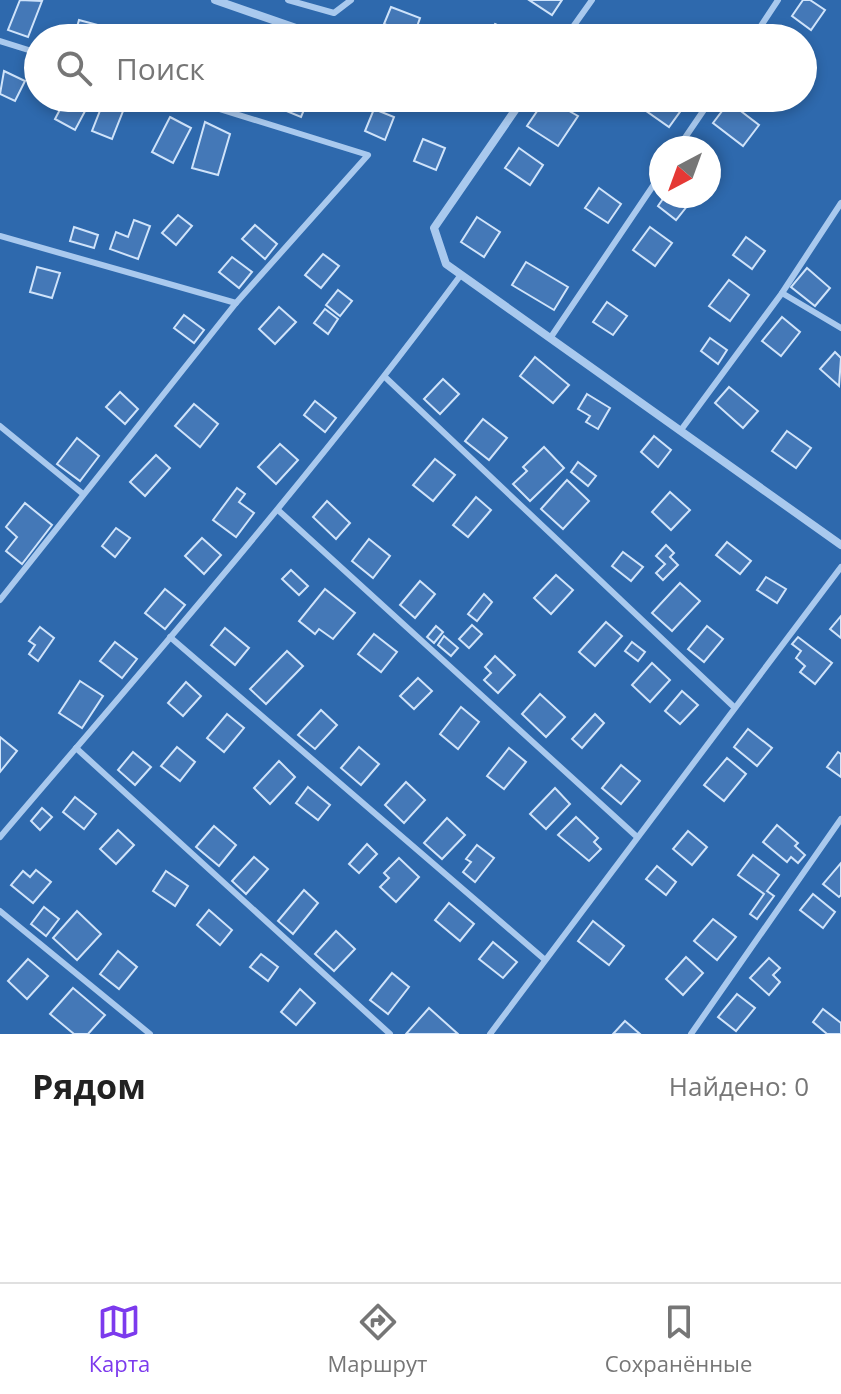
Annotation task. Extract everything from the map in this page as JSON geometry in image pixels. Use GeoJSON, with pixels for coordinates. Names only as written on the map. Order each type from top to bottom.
{"type":"FeatureCollection","features":[{"type":"Feature","properties":{"kind":"street"},"geometry":{"type":"LineString","coordinates":[[215,0],[284,24]]}},
{"type":"Feature","properties":{"kind":"street"},"geometry":{"type":"LineString","coordinates":[[514,112],[434,228],[446,264],[841,545]]}},
{"type":"Feature","properties":{"kind":"lane"},"geometry":{"type":"LineString","coordinates":[[288,0],[334,13],[351,0]]}},
{"type":"Feature","properties":{"kind":"lane"},"geometry":{"type":"LineString","coordinates":[[575,24],[592,0]]}},
{"type":"Feature","properties":{"kind":"lane"},"geometry":{"type":"LineString","coordinates":[[762,24],[778,0]]}},
{"type":"Feature","properties":{"kind":"lane"},"geometry":{"type":"LineString","coordinates":[[0,41],[24,49]]}},
{"type":"Feature","properties":{"kind":"lane"},"geometry":{"type":"LineString","coordinates":[[0,600],[236,303],[368,155],[229,112]]}},
{"type":"Feature","properties":{"kind":"lane"},"geometry":{"type":"LineString","coordinates":[[686,136],[702,112]]}},
{"type":"Feature","properties":{"kind":"lane"},"geometry":{"type":"LineString","coordinates":[[551,337],[649,192]]}},
{"type":"Feature","properties":{"kind":"lane"},"geometry":{"type":"LineString","coordinates":[[681,430],[782,293],[841,203]]}},
{"type":"Feature","properties":{"kind":"lane"},"geometry":{"type":"LineString","coordinates":[[0,236],[236,303]]}},
{"type":"Feature","properties":{"kind":"lane"},"geometry":{"type":"LineString","coordinates":[[0,837],[278,510],[385,377],[460,276]]}},
{"type":"Feature","properties":{"kind":"lane"},"geometry":{"type":"LineString","coordinates":[[782,293],[841,328]]}},
{"type":"Feature","properties":{"kind":"lane"},"geometry":{"type":"LineString","coordinates":[[385,377],[734,707]]}},
{"type":"Feature","properties":{"kind":"lane"},"geometry":{"type":"LineString","coordinates":[[0,426],[83,494]]}},
{"type":"Feature","properties":{"kind":"lane"},"geometry":{"type":"LineString","coordinates":[[278,510],[636,836]]}},
{"type":"Feature","properties":{"kind":"lane"},"geometry":{"type":"LineString","coordinates":[[490,1034],[841,567]]}},
{"type":"Feature","properties":{"kind":"lane"},"geometry":{"type":"LineString","coordinates":[[170,637],[544,959]]}},
{"type":"Feature","properties":{"kind":"lane"},"geometry":{"type":"LineString","coordinates":[[76,748],[390,1034]]}},
{"type":"Feature","properties":{"kind":"lane"},"geometry":{"type":"LineString","coordinates":[[691,1034],[841,819]]}},
{"type":"Feature","properties":{"kind":"lane"},"geometry":{"type":"LineString","coordinates":[[0,911],[150,1034]]}},
{"type":"Feature","properties":{"kind":"shaded area"},"geometry":{"type":"Polygon","coordinates":[[[0,0],[841,0],[841,1034],[0,1034],[0,0]]]}},
{"type":"Feature","properties":{"kind":"building"},"geometry":{"type":"Polygon","coordinates":[[[20,0],[42,1],[33,24],[24,24],[24,36],[8,30],[20,0]]]}},
{"type":"Feature","properties":{"kind":"building"},"geometry":{"type":"Polygon","coordinates":[[[529,0],[562,0],[552,15],[529,0]]]}},
{"type":"Feature","properties":{"kind":"building"},"geometry":{"type":"Polygon","coordinates":[[[803,0],[810,0],[825,10],[815,24],[803,24],[792,16],[803,0]]]}},
{"type":"Feature","properties":{"kind":"building"},"geometry":{"type":"Polygon","coordinates":[[[391,7],[420,18],[418,24],[384,24],[391,7]]]}},
{"type":"Feature","properties":{"kind":"building"},"geometry":{"type":"Polygon","coordinates":[[[4,71],[24,81],[15,101],[0,94],[4,71]]]}},
{"type":"Feature","properties":{"kind":"building"},"geometry":{"type":"Polygon","coordinates":[[[59,112],[85,112],[75,130],[55,119],[59,112]]]}},
{"type":"Feature","properties":{"kind":"building"},"geometry":{"type":"Polygon","coordinates":[[[99,112],[123,112],[112,139],[92,131],[99,112]]]}},
{"type":"Feature","properties":{"kind":"building"},"geometry":{"type":"Polygon","coordinates":[[[373,112],[394,117],[385,140],[365,131],[373,112]]]}},
{"type":"Feature","properties":{"kind":"building"},"geometry":{"type":"Polygon","coordinates":[[[536,112],[571,112],[578,116],[558,146],[527,126],[536,112]]]}},
{"type":"Feature","properties":{"kind":"building"},"geometry":{"type":"Polygon","coordinates":[[[648,112],[680,112],[669,127],[648,112]]]}},
{"type":"Feature","properties":{"kind":"building"},"geometry":{"type":"Polygon","coordinates":[[[721,112],[742,112],[759,125],[743,146],[713,123],[721,112]]]}},
{"type":"Feature","properties":{"kind":"building"},"geometry":{"type":"Polygon","coordinates":[[[170,117],[191,128],[173,163],[152,152],[170,117]]]}},
{"type":"Feature","properties":{"kind":"building"},"geometry":{"type":"Polygon","coordinates":[[[205,122],[230,134],[218,175],[192,168],[205,122]]]}},
{"type":"Feature","properties":{"kind":"building"},"geometry":{"type":"Polygon","coordinates":[[[423,139],[445,148],[436,170],[414,161],[423,139]]]}},
{"type":"Feature","properties":{"kind":"building"},"geometry":{"type":"Polygon","coordinates":[[[519,148],[543,165],[530,185],[505,168],[519,148]]]}},
{"type":"Feature","properties":{"kind":"building"},"geometry":{"type":"Polygon","coordinates":[[[599,188],[621,204],[608,223],[585,208],[599,188]]]}},
{"type":"Feature","properties":{"kind":"building"},"geometry":{"type":"Polygon","coordinates":[[[661,208],[686,208],[676,220],[661,208]]]}},
{"type":"Feature","properties":{"kind":"building"},"geometry":{"type":"Polygon","coordinates":[[[178,215],[192,226],[176,245],[162,233],[178,215]]]}},
{"type":"Feature","properties":{"kind":"building"},"geometry":{"type":"Polygon","coordinates":[[[477,217],[500,232],[484,257],[461,242],[477,217]]]}},
{"type":"Feature","properties":{"kind":"building"},"geometry":{"type":"Polygon","coordinates":[[[134,220],[150,226],[138,259],[110,249],[116,232],[128,237],[134,220]]]}},
{"type":"Feature","properties":{"kind":"building"},"geometry":{"type":"Polygon","coordinates":[[[255,225],[277,244],[265,259],[242,239],[255,225]]]}},
{"type":"Feature","properties":{"kind":"building"},"geometry":{"type":"Polygon","coordinates":[[[74,227],[98,235],[94,248],[70,241],[74,227]]]}},
{"type":"Feature","properties":{"kind":"building"},"geometry":{"type":"Polygon","coordinates":[[[650,227],[672,243],[655,266],[633,250],[650,227]]]}},
{"type":"Feature","properties":{"kind":"building"},"geometry":{"type":"Polygon","coordinates":[[[746,237],[765,251],[752,269],[733,255],[746,237]]]}},
{"type":"Feature","properties":{"kind":"building"},"geometry":{"type":"Polygon","coordinates":[[[323,254],[339,266],[321,288],[305,275],[323,254]]]}},
{"type":"Feature","properties":{"kind":"building"},"geometry":{"type":"Polygon","coordinates":[[[232,257],[252,272],[239,288],[219,272],[232,257]]]}},
{"type":"Feature","properties":{"kind":"building"},"geometry":{"type":"Polygon","coordinates":[[[526,262],[568,287],[554,310],[512,285],[526,262]]]}},
{"type":"Feature","properties":{"kind":"building"},"geometry":{"type":"Polygon","coordinates":[[[37,267],[60,273],[52,298],[30,292],[37,267]]]}},
{"type":"Feature","properties":{"kind":"building"},"geometry":{"type":"Polygon","coordinates":[[[807,268],[830,288],[815,306],[791,287],[807,268]]]}},
{"type":"Feature","properties":{"kind":"building"},"geometry":{"type":"Polygon","coordinates":[[[729,280],[749,295],[730,321],[709,306],[729,280]]]}},
{"type":"Feature","properties":{"kind":"building"},"geometry":{"type":"Polygon","coordinates":[[[338,290],[352,301],[340,316],[326,305],[338,290]]]}},
{"type":"Feature","properties":{"kind":"building"},"geometry":{"type":"Polygon","coordinates":[[[607,302],[627,316],[613,335],[593,322],[607,302]]]}},
{"type":"Feature","properties":{"kind":"building"},"geometry":{"type":"Polygon","coordinates":[[[279,307],[296,322],[275,344],[259,329],[279,307]]]}},
{"type":"Feature","properties":{"kind":"building"},"geometry":{"type":"Polygon","coordinates":[[[325,309],[338,319],[328,334],[314,323],[325,309]]]}},
{"type":"Feature","properties":{"kind":"building"},"geometry":{"type":"Polygon","coordinates":[[[184,315],[204,330],[194,343],[174,328],[184,315]]]}},
{"type":"Feature","properties":{"kind":"building"},"geometry":{"type":"Polygon","coordinates":[[[782,317],[800,332],[781,356],[762,341],[782,317]]]}},
{"type":"Feature","properties":{"kind":"building"},"geometry":{"type":"Polygon","coordinates":[[[710,338],[727,350],[718,364],[701,351],[710,338]]]}},
{"type":"Feature","properties":{"kind":"building"},"geometry":{"type":"Polygon","coordinates":[[[835,352],[841,358],[839,386],[820,369],[835,352]]]}},
{"type":"Feature","properties":{"kind":"building"},"geometry":{"type":"Polygon","coordinates":[[[535,357],[569,385],[553,403],[520,376],[535,357]]]}},
{"type":"Feature","properties":{"kind":"building"},"geometry":{"type":"Polygon","coordinates":[[[443,379],[459,394],[440,414],[424,399],[443,379]]]}},
{"type":"Feature","properties":{"kind":"building"},"geometry":{"type":"Polygon","coordinates":[[[729,387],[758,411],[743,428],[715,403],[729,387]]]}},
{"type":"Feature","properties":{"kind":"building"},"geometry":{"type":"Polygon","coordinates":[[[120,392],[138,409],[125,424],[106,407],[120,392]]]}},
{"type":"Feature","properties":{"kind":"building"},"geometry":{"type":"Polygon","coordinates":[[[587,394],[610,408],[598,429],[586,422],[590,416],[578,409],[587,394]]]}},
{"type":"Feature","properties":{"kind":"building"},"geometry":{"type":"Polygon","coordinates":[[[315,401],[336,418],[325,432],[304,415],[315,401]]]}},
{"type":"Feature","properties":{"kind":"building"},"geometry":{"type":"Polygon","coordinates":[[[194,404],[218,424],[200,447],[175,426],[194,404]]]}},
{"type":"Feature","properties":{"kind":"building"},"geometry":{"type":"Polygon","coordinates":[[[483,419],[507,438],[489,460],[465,441],[483,419]]]}},
{"type":"Feature","properties":{"kind":"building"},"geometry":{"type":"Polygon","coordinates":[[[787,431],[811,448],[796,468],[772,451],[787,431]]]}},
{"type":"Feature","properties":{"kind":"building"},"geometry":{"type":"Polygon","coordinates":[[[654,436],[671,450],[658,467],[641,452],[654,436]]]}},
{"type":"Feature","properties":{"kind":"building"},"geometry":{"type":"Polygon","coordinates":[[[77,438],[99,456],[80,481],[57,464],[77,438]]]}},
{"type":"Feature","properties":{"kind":"building"},"geometry":{"type":"Polygon","coordinates":[[[280,444],[298,460],[276,484],[258,467],[280,444]]]}},
{"type":"Feature","properties":{"kind":"building"},"geometry":{"type":"Polygon","coordinates":[[[544,447],[564,468],[530,501],[513,484],[527,471],[523,467],[544,447]]]}},
{"type":"Feature","properties":{"kind":"building"},"geometry":{"type":"Polygon","coordinates":[[[156,455],[170,468],[145,496],[130,482],[156,455]]]}},
{"type":"Feature","properties":{"kind":"building"},"geometry":{"type":"Polygon","coordinates":[[[435,459],[455,475],[433,501],[413,485],[435,459]]]}},
{"type":"Feature","properties":{"kind":"building"},"geometry":{"type":"Polygon","coordinates":[[[578,462],[596,476],[588,486],[571,472],[578,462]]]}},
{"type":"Feature","properties":{"kind":"building"},"geometry":{"type":"Polygon","coordinates":[[[567,480],[589,501],[563,529],[541,509],[567,480]]]}},
{"type":"Feature","properties":{"kind":"building"},"geometry":{"type":"Polygon","coordinates":[[[237,488],[245,494],[239,502],[254,513],[236,537],[213,520],[237,488]]]}},
{"type":"Feature","properties":{"kind":"building"},"geometry":{"type":"Polygon","coordinates":[[[670,492],[690,510],[671,530],[652,512],[670,492]]]}},
{"type":"Feature","properties":{"kind":"building"},"geometry":{"type":"Polygon","coordinates":[[[476,497],[491,510],[468,537],[453,525],[476,497]]]}},
{"type":"Feature","properties":{"kind":"building"},"geometry":{"type":"Polygon","coordinates":[[[327,501],[350,523],[336,539],[313,517],[327,501]]]}},
{"type":"Feature","properties":{"kind":"building"},"geometry":{"type":"Polygon","coordinates":[[[25,503],[52,525],[22,564],[6,551],[17,537],[6,527],[25,503]]]}},
{"type":"Feature","properties":{"kind":"building"},"geometry":{"type":"Polygon","coordinates":[[[116,528],[130,538],[115,557],[102,546],[116,528]]]}},
{"type":"Feature","properties":{"kind":"building"},"geometry":{"type":"Polygon","coordinates":[[[202,538],[221,555],[204,574],[185,556],[202,538]]]}},
{"type":"Feature","properties":{"kind":"building"},"geometry":{"type":"Polygon","coordinates":[[[369,539],[390,556],[373,578],[352,561],[369,539]]]}},
{"type":"Feature","properties":{"kind":"building"},"geometry":{"type":"Polygon","coordinates":[[[727,542],[751,561],[740,574],[716,555],[727,542]]]}},
{"type":"Feature","properties":{"kind":"building"},"geometry":{"type":"Polygon","coordinates":[[[666,545],[674,553],[670,557],[678,565],[663,580],[656,573],[665,564],[656,556],[666,545]]]}},
{"type":"Feature","properties":{"kind":"building"},"geometry":{"type":"Polygon","coordinates":[[[623,552],[643,567],[631,581],[612,566],[623,552]]]}},
{"type":"Feature","properties":{"kind":"building"},"geometry":{"type":"Polygon","coordinates":[[[291,570],[308,586],[299,595],[282,579],[291,570]]]}},
{"type":"Feature","properties":{"kind":"building"},"geometry":{"type":"Polygon","coordinates":[[[556,575],[573,590],[551,614],[534,598],[556,575]]]}},
{"type":"Feature","properties":{"kind":"building"},"geometry":{"type":"Polygon","coordinates":[[[766,577],[786,589],[777,603],[757,590],[766,577]]]}},
{"type":"Feature","properties":{"kind":"building"},"geometry":{"type":"Polygon","coordinates":[[[420,581],[435,594],[415,618],[400,605],[420,581]]]}},
{"type":"Feature","properties":{"kind":"building"},"geometry":{"type":"Polygon","coordinates":[[[680,583],[700,601],[672,631],[652,613],[680,583]]]}},
{"type":"Feature","properties":{"kind":"building"},"geometry":{"type":"Polygon","coordinates":[[[165,589],[185,605],[165,629],[145,613],[165,589]]]}},
{"type":"Feature","properties":{"kind":"building"},"geometry":{"type":"Polygon","coordinates":[[[325,589],[355,613],[333,639],[319,629],[315,634],[299,621],[325,589]]]}},
{"type":"Feature","properties":{"kind":"building"},"geometry":{"type":"Polygon","coordinates":[[[484,594],[492,602],[477,621],[468,614],[484,594]]]}},
{"type":"Feature","properties":{"kind":"building"},"geometry":{"type":"Polygon","coordinates":[[[841,616],[841,638],[830,629],[841,616]]]}},
{"type":"Feature","properties":{"kind":"building"},"geometry":{"type":"Polygon","coordinates":[[[606,622],[622,636],[595,666],[579,652],[606,622]]]}},
{"type":"Feature","properties":{"kind":"building"},"geometry":{"type":"Polygon","coordinates":[[[472,625],[482,634],[469,648],[459,639],[472,625]]]}},
{"type":"Feature","properties":{"kind":"building"},"geometry":{"type":"Polygon","coordinates":[[[436,626],[443,632],[434,643],[427,637],[436,626]]]}},
{"type":"Feature","properties":{"kind":"building"},"geometry":{"type":"Polygon","coordinates":[[[707,626],[723,639],[704,662],[688,649],[707,626]]]}},
{"type":"Feature","properties":{"kind":"building"},"geometry":{"type":"Polygon","coordinates":[[[40,627],[54,638],[38,661],[29,654],[35,645],[29,641],[40,627]]]}},
{"type":"Feature","properties":{"kind":"building"},"geometry":{"type":"Polygon","coordinates":[[[225,628],[249,648],[235,665],[211,645],[225,628]]]}},
{"type":"Feature","properties":{"kind":"building"},"geometry":{"type":"Polygon","coordinates":[[[374,634],[397,652],[381,672],[358,654],[374,634]]]}},
{"type":"Feature","properties":{"kind":"building"},"geometry":{"type":"Polygon","coordinates":[[[444,636],[458,648],[451,656],[438,645],[444,636]]]}},
{"type":"Feature","properties":{"kind":"building"},"geometry":{"type":"Polygon","coordinates":[[[798,637],[832,663],[815,684],[800,672],[805,666],[796,658],[801,651],[792,644],[798,637]]]}},
{"type":"Feature","properties":{"kind":"building"},"geometry":{"type":"Polygon","coordinates":[[[115,642],[137,659],[122,678],[100,661],[115,642]]]}},
{"type":"Feature","properties":{"kind":"building"},"geometry":{"type":"Polygon","coordinates":[[[632,642],[645,652],[638,661],[625,651],[632,642]]]}},
{"type":"Feature","properties":{"kind":"building"},"geometry":{"type":"Polygon","coordinates":[[[287,651],[303,666],[266,704],[250,689],[287,651]]]}},
{"type":"Feature","properties":{"kind":"building"},"geometry":{"type":"Polygon","coordinates":[[[495,656],[515,675],[498,693],[484,680],[491,673],[485,667],[495,656]]]}},
{"type":"Feature","properties":{"kind":"building"},"geometry":{"type":"Polygon","coordinates":[[[652,663],[670,680],[650,702],[632,685],[652,663]]]}},
{"type":"Feature","properties":{"kind":"building"},"geometry":{"type":"Polygon","coordinates":[[[418,678],[432,691],[414,709],[400,696],[418,678]]]}},
{"type":"Feature","properties":{"kind":"building"},"geometry":{"type":"Polygon","coordinates":[[[80,681],[103,696],[82,728],[59,713],[80,681]]]}},
{"type":"Feature","properties":{"kind":"building"},"geometry":{"type":"Polygon","coordinates":[[[186,682],[201,696],[183,716],[168,703],[186,682]]]}},
{"type":"Feature","properties":{"kind":"building"},"geometry":{"type":"Polygon","coordinates":[[[682,691],[698,705],[680,724],[665,711],[682,691]]]}},
{"type":"Feature","properties":{"kind":"building"},"geometry":{"type":"Polygon","coordinates":[[[540,694],[565,717],[546,737],[522,714],[540,694]]]}},
{"type":"Feature","properties":{"kind":"building"},"geometry":{"type":"Polygon","coordinates":[[[461,707],[479,722],[458,749],[440,734],[461,707]]]}},
{"type":"Feature","properties":{"kind":"building"},"geometry":{"type":"Polygon","coordinates":[[[321,710],[337,725],[315,749],[298,735],[321,710]]]}},
{"type":"Feature","properties":{"kind":"building"},"geometry":{"type":"Polygon","coordinates":[[[227,714],[244,728],[224,752],[207,738],[227,714]]]}},
{"type":"Feature","properties":{"kind":"building"},"geometry":{"type":"Polygon","coordinates":[[[595,714],[604,723],[582,748],[572,739],[595,714]]]}},
{"type":"Feature","properties":{"kind":"building"},"geometry":{"type":"Polygon","coordinates":[[[748,729],[772,748],[757,766],[734,747],[748,729]]]}},
{"type":"Feature","properties":{"kind":"building"},"geometry":{"type":"Polygon","coordinates":[[[0,737],[17,751],[0,772],[0,737]]]}},
{"type":"Feature","properties":{"kind":"building"},"geometry":{"type":"Polygon","coordinates":[[[177,747],[195,762],[180,781],[161,766],[177,747]]]}},
{"type":"Feature","properties":{"kind":"building"},"geometry":{"type":"Polygon","coordinates":[[[359,747],[379,764],[361,785],[341,768],[359,747]]]}},
{"type":"Feature","properties":{"kind":"building"},"geometry":{"type":"Polygon","coordinates":[[[509,748],[526,762],[504,789],[487,776],[509,748]]]}},
{"type":"Feature","properties":{"kind":"building"},"geometry":{"type":"Polygon","coordinates":[[[133,752],[151,767],[135,785],[118,770],[133,752]]]}},
{"type":"Feature","properties":{"kind":"building"},"geometry":{"type":"Polygon","coordinates":[[[838,752],[841,754],[841,777],[827,767],[838,752]]]}},
{"type":"Feature","properties":{"kind":"building"},"geometry":{"type":"Polygon","coordinates":[[[727,758],[746,774],[724,801],[704,785],[727,758]]]}},
{"type":"Feature","properties":{"kind":"building"},"geometry":{"type":"Polygon","coordinates":[[[279,761],[295,777],[270,804],[254,788],[279,761]]]}},
{"type":"Feature","properties":{"kind":"building"},"geometry":{"type":"Polygon","coordinates":[[[621,765],[640,781],[621,804],[602,788],[621,765]]]}},
{"type":"Feature","properties":{"kind":"building"},"geometry":{"type":"Polygon","coordinates":[[[406,782],[425,800],[404,823],[385,805],[406,782]]]}},
{"type":"Feature","properties":{"kind":"building"},"geometry":{"type":"Polygon","coordinates":[[[308,787],[330,805],[318,820],[296,803],[308,787]]]}},
{"type":"Feature","properties":{"kind":"building"},"geometry":{"type":"Polygon","coordinates":[[[555,788],[570,804],[546,829],[530,814],[555,788]]]}},
{"type":"Feature","properties":{"kind":"building"},"geometry":{"type":"Polygon","coordinates":[[[75,797],[96,814],[84,829],[63,812],[75,797]]]}},
{"type":"Feature","properties":{"kind":"building"},"geometry":{"type":"Polygon","coordinates":[[[42,808],[52,817],[40,830],[31,821],[42,808]]]}},
{"type":"Feature","properties":{"kind":"building"},"geometry":{"type":"Polygon","coordinates":[[[576,817],[598,838],[594,842],[601,849],[589,861],[558,835],[576,817]]]}},
{"type":"Feature","properties":{"kind":"building"},"geometry":{"type":"Polygon","coordinates":[[[447,818],[465,835],[442,859],[424,843],[447,818]]]}},
{"type":"Feature","properties":{"kind":"building"},"geometry":{"type":"Polygon","coordinates":[[[777,825],[798,843],[795,846],[805,855],[798,863],[791,857],[787,862],[763,842],[777,825]]]}},
{"type":"Feature","properties":{"kind":"building"},"geometry":{"type":"Polygon","coordinates":[[[214,826],[236,845],[219,866],[196,847],[214,826]]]}},
{"type":"Feature","properties":{"kind":"building"},"geometry":{"type":"Polygon","coordinates":[[[118,830],[134,845],[116,864],[100,849],[118,830]]]}},
{"type":"Feature","properties":{"kind":"building"},"geometry":{"type":"Polygon","coordinates":[[[688,831],[707,847],[692,865],[673,849],[688,831]]]}},
{"type":"Feature","properties":{"kind":"building"},"geometry":{"type":"Polygon","coordinates":[[[367,844],[377,854],[359,873],[349,864],[367,844]]]}},
{"type":"Feature","properties":{"kind":"building"},"geometry":{"type":"Polygon","coordinates":[[[477,845],[494,858],[475,882],[463,872],[471,862],[466,859],[477,845]]]}},
{"type":"Feature","properties":{"kind":"building"},"geometry":{"type":"Polygon","coordinates":[[[753,855],[779,875],[767,891],[774,896],[757,919],[750,914],[764,894],[738,875],[753,855]]]}},
{"type":"Feature","properties":{"kind":"building"},"geometry":{"type":"Polygon","coordinates":[[[254,857],[268,869],[246,894],[232,881],[254,857]]]}},
{"type":"Feature","properties":{"kind":"building"},"geometry":{"type":"Polygon","coordinates":[[[399,858],[419,877],[396,902],[380,887],[389,878],[384,873],[399,858]]]}},
{"type":"Feature","properties":{"kind":"building"},"geometry":{"type":"Polygon","coordinates":[[[841,863],[841,895],[839,897],[823,884],[841,863]]]}},
{"type":"Feature","properties":{"kind":"building"},"geometry":{"type":"Polygon","coordinates":[[[657,866],[676,882],[666,895],[646,879],[657,866]]]}},
{"type":"Feature","properties":{"kind":"building"},"geometry":{"type":"Polygon","coordinates":[[[36,870],[51,882],[33,903],[11,885],[23,871],[30,877],[36,870]]]}},
{"type":"Feature","properties":{"kind":"building"},"geometry":{"type":"Polygon","coordinates":[[[166,871],[188,886],[175,906],[153,891],[166,871]]]}},
{"type":"Feature","properties":{"kind":"building"},"geometry":{"type":"Polygon","coordinates":[[[304,890],[318,903],[293,934],[278,921],[304,890]]]}},
{"type":"Feature","properties":{"kind":"building"},"geometry":{"type":"Polygon","coordinates":[[[813,894],[835,912],[823,928],[800,910],[813,894]]]}},
{"type":"Feature","properties":{"kind":"building"},"geometry":{"type":"Polygon","coordinates":[[[449,903],[474,924],[460,941],[435,920],[449,903]]]}},
{"type":"Feature","properties":{"kind":"building"},"geometry":{"type":"Polygon","coordinates":[[[44,907],[59,919],[46,936],[31,924],[44,907]]]}},
{"type":"Feature","properties":{"kind":"building"},"geometry":{"type":"Polygon","coordinates":[[[209,910],[232,930],[220,945],[197,925],[209,910]]]}},
{"type":"Feature","properties":{"kind":"building"},"geometry":{"type":"Polygon","coordinates":[[[77,911],[101,934],[77,960],[53,938],[77,911]]]}},
{"type":"Feature","properties":{"kind":"building"},"geometry":{"type":"Polygon","coordinates":[[[713,919],[736,937],[717,960],[694,941],[713,919]]]}},
{"type":"Feature","properties":{"kind":"building"},"geometry":{"type":"Polygon","coordinates":[[[593,921],[624,946],[609,965],[578,941],[593,921]]]}},
{"type":"Feature","properties":{"kind":"building"},"geometry":{"type":"Polygon","coordinates":[[[336,931],[355,949],[334,971],[315,954],[336,931]]]}},
{"type":"Feature","properties":{"kind":"building"},"geometry":{"type":"Polygon","coordinates":[[[493,942],[517,962],[503,978],[479,959],[493,942]]]}},
{"type":"Feature","properties":{"kind":"building"},"geometry":{"type":"Polygon","coordinates":[[[118,951],[137,967],[119,989],[100,974],[118,951]]]}},
{"type":"Feature","properties":{"kind":"building"},"geometry":{"type":"Polygon","coordinates":[[[261,954],[278,967],[268,981],[250,967],[261,954]]]}},
{"type":"Feature","properties":{"kind":"building"},"geometry":{"type":"Polygon","coordinates":[[[686,957],[703,973],[683,995],[666,979],[686,957]]]}},
{"type":"Feature","properties":{"kind":"building"},"geometry":{"type":"Polygon","coordinates":[[[769,958],[780,968],[773,975],[780,982],[769,995],[750,978],[769,958]]]}},
{"type":"Feature","properties":{"kind":"building"},"geometry":{"type":"Polygon","coordinates":[[[28,959],[48,976],[27,999],[8,981],[28,959]]]}},
{"type":"Feature","properties":{"kind":"building"},"geometry":{"type":"Polygon","coordinates":[[[392,973],[409,987],[388,1014],[370,1000],[392,973]]]}},
{"type":"Feature","properties":{"kind":"building"},"geometry":{"type":"Polygon","coordinates":[[[73,988],[105,1015],[88,1034],[74,1034],[50,1014],[73,988]]]}},
{"type":"Feature","properties":{"kind":"building"},"geometry":{"type":"Polygon","coordinates":[[[300,989],[315,1003],[296,1025],[281,1012],[300,989]]]}},
{"type":"Feature","properties":{"kind":"building"},"geometry":{"type":"Polygon","coordinates":[[[737,994],[755,1008],[736,1031],[718,1017],[737,994]]]}},
{"type":"Feature","properties":{"kind":"building"},"geometry":{"type":"Polygon","coordinates":[[[429,1008],[458,1034],[406,1034],[429,1008]]]}},
{"type":"Feature","properties":{"kind":"building"},"geometry":{"type":"Polygon","coordinates":[[[823,1009],[841,1023],[841,1034],[827,1034],[813,1022],[823,1009]]]}},
{"type":"Feature","properties":{"kind":"building"},"geometry":{"type":"Polygon","coordinates":[[[625,1021],[640,1034],[613,1034],[625,1021]]]}}]}
